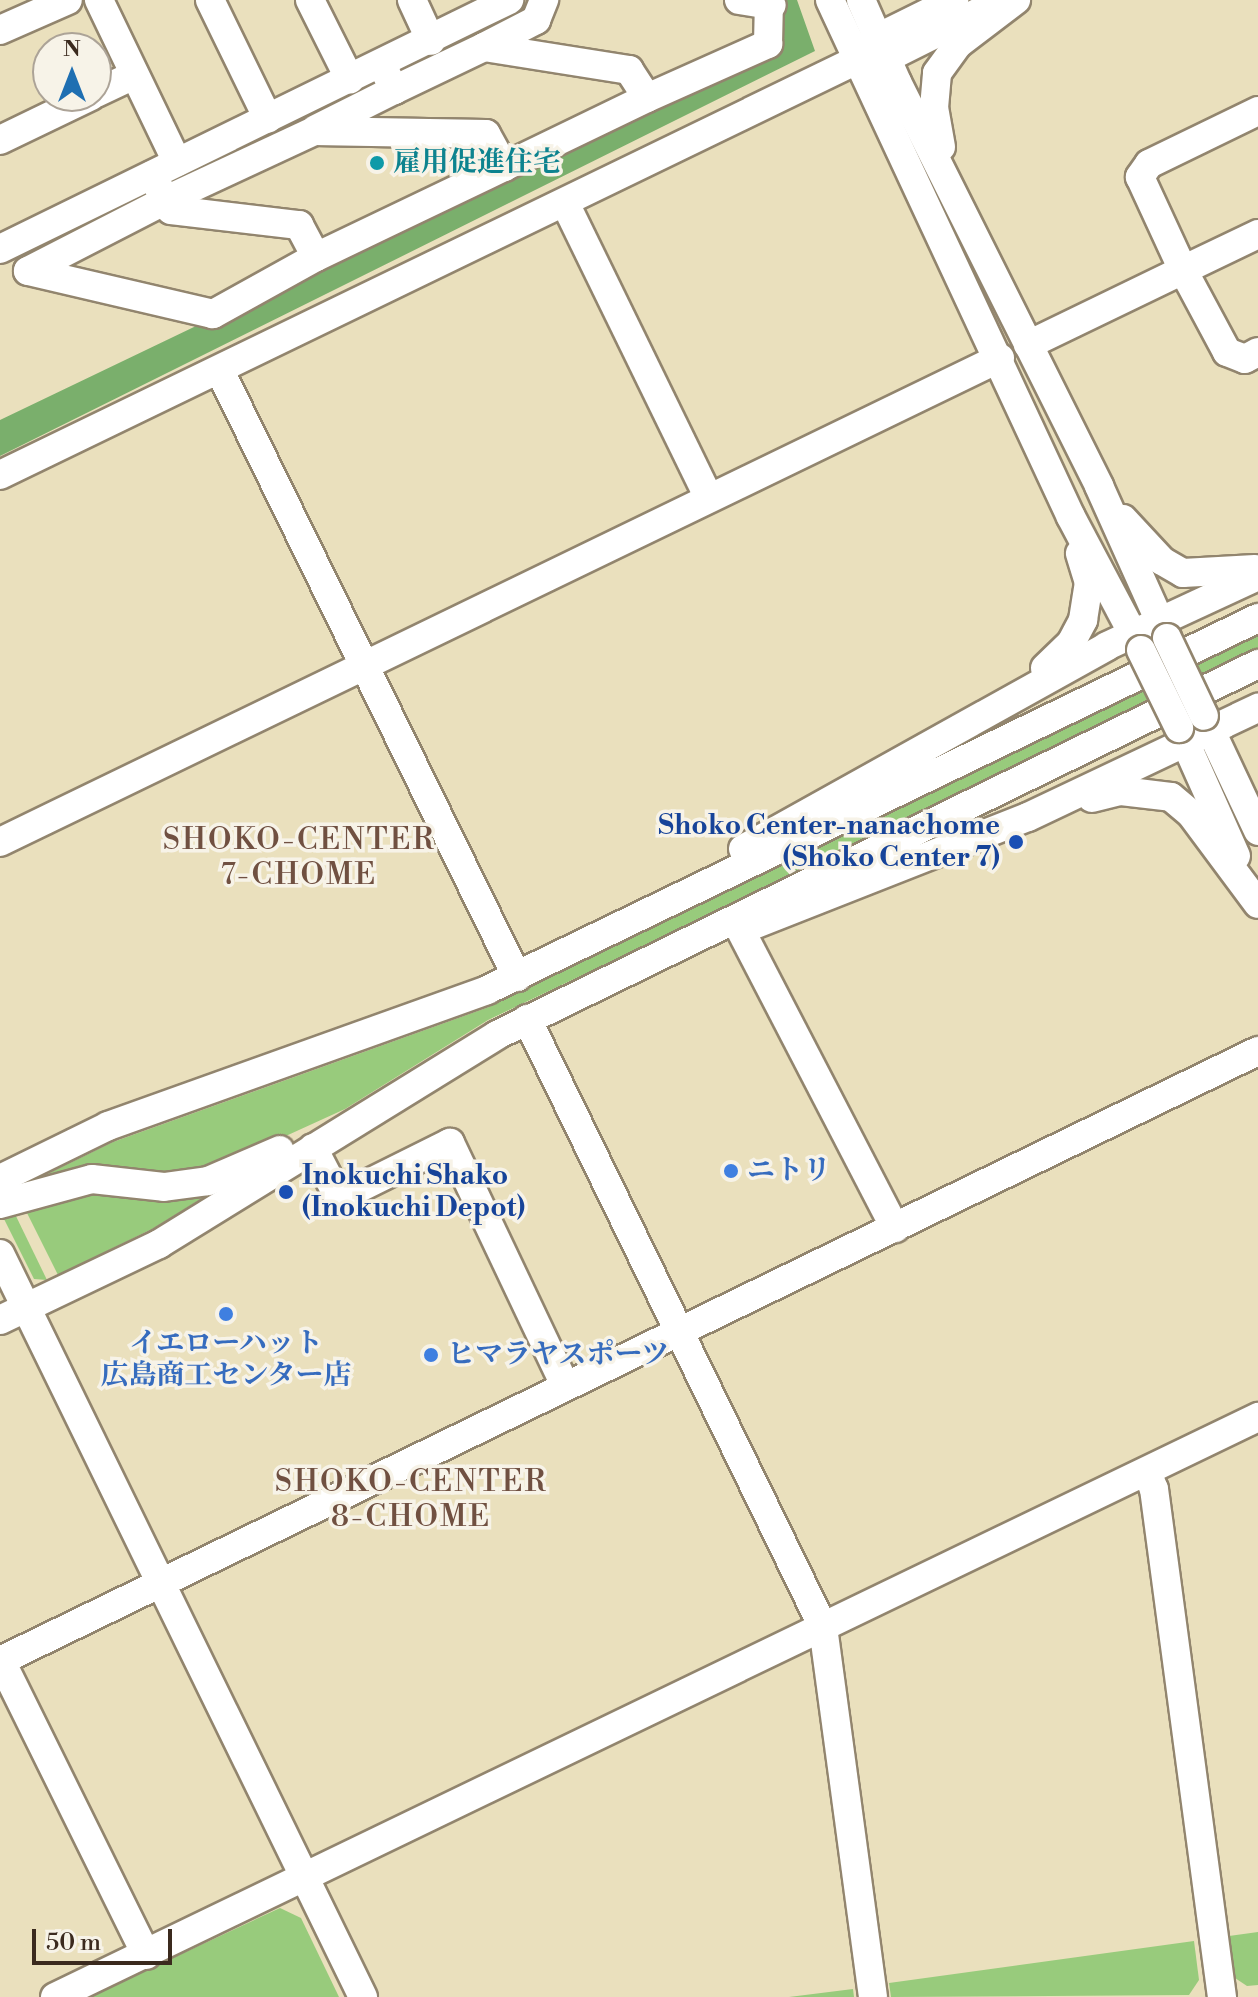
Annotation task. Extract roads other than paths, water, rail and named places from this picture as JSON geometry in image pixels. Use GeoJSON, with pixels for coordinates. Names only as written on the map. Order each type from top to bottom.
{"type":"FeatureCollection","features":[{"type":"Feature","properties":{"kind":"street"},"geometry":{"type":"LineString","coordinates":[[0,30],[68,0]]}},
{"type":"Feature","properties":{"kind":"street"},"geometry":{"type":"LineString","coordinates":[[99,0],[134,75],[165,168],[166,200],[171,210],[299,225],[316,257]]}},
{"type":"Feature","properties":{"kind":"street"},"geometry":{"type":"LineString","coordinates":[[210,0],[268,119]]}},
{"type":"Feature","properties":{"kind":"street"},"geometry":{"type":"LineString","coordinates":[[310,0],[350,80]]}},
{"type":"Feature","properties":{"kind":"street"},"geometry":{"type":"LineString","coordinates":[[412,0],[431,41]]}},
{"type":"Feature","properties":{"kind":"street"},"geometry":{"type":"LineString","coordinates":[[509,0],[431,41],[388,78],[314,131],[166,200],[28,271],[213,314],[316,257],[647,98],[768,44],[771,3],[739,0]]}},
{"type":"Feature","properties":{"kind":"street"},"geometry":{"type":"LineString","coordinates":[[0,249],[350,80],[388,78],[484,47],[536,20],[544,0]]}},
{"type":"Feature","properties":{"kind":"street"},"geometry":{"type":"LineString","coordinates":[[830,0],[1000,358],[1071,517],[1089,583],[1083,620],[1071,643],[1021,691]]}},
{"type":"Feature","properties":{"kind":"street"},"geometry":{"type":"LineString","coordinates":[[861,0],[1099,486],[1150,635],[1194,729],[1258,904]]}},
{"type":"Feature","properties":{"kind":"street"},"geometry":{"type":"LineString","coordinates":[[884,47],[954,0]]}},
{"type":"Feature","properties":{"kind":"street"},"geometry":{"type":"LineString","coordinates":[[0,475],[884,47],[1005,0]]}},
{"type":"Feature","properties":{"kind":"street"},"geometry":{"type":"LineString","coordinates":[[947,180],[934,108],[937,73],[958,44],[1016,0]]}},
{"type":"Feature","properties":{"kind":"street"},"geometry":{"type":"LineString","coordinates":[[484,47],[629,70],[647,98]]}},
{"type":"Feature","properties":{"kind":"street"},"geometry":{"type":"LineString","coordinates":[[112,86],[134,75]]}},
{"type":"Feature","properties":{"kind":"street"},"geometry":{"type":"LineString","coordinates":[[1258,111],[1149,164],[1140,177],[1183,270],[1227,352],[1245,359],[1258,352]]}},
{"type":"Feature","properties":{"kind":"street"},"geometry":{"type":"LineString","coordinates":[[0,140],[58,112]]}},
{"type":"Feature","properties":{"kind":"street"},"geometry":{"type":"LineString","coordinates":[[314,131],[486,134],[504,167]]}},
{"type":"Feature","properties":{"kind":"street"},"geometry":{"type":"LineString","coordinates":[[565,203],[709,498]]}},
{"type":"Feature","properties":{"kind":"street"},"geometry":{"type":"LineString","coordinates":[[1028,345],[1258,234]]}},
{"type":"Feature","properties":{"kind":"street"},"geometry":{"type":"LineString","coordinates":[[0,842],[1000,358]]}},
{"type":"Feature","properties":{"kind":"street"},"geometry":{"type":"LineString","coordinates":[[220,371],[517,977]]}},
{"type":"Feature","properties":{"kind":"street"},"geometry":{"type":"LineString","coordinates":[[1099,486],[1136,535],[1183,573],[1258,568]]}},
{"type":"Feature","properties":{"kind":"street"},"geometry":{"type":"LineString","coordinates":[[1071,517],[1150,635]]}},
{"type":"Feature","properties":{"kind":"street"},"geometry":{"type":"LineString","coordinates":[[580,944],[1021,691],[1150,635],[1258,576]]}},
{"type":"Feature","properties":{"kind":"street"},"geometry":{"type":"LineString","coordinates":[[0,1179],[108,1126],[517,977],[1258,618]]}},
{"type":"Feature","properties":{"kind":"street"},"geometry":{"type":"LineString","coordinates":[[13,1314],[159,1244],[527,1019],[1258,664]]}},
{"type":"Feature","properties":{"kind":"street"},"geometry":{"type":"LineString","coordinates":[[1028,817],[1194,729],[1258,708]]}},
{"type":"Feature","properties":{"kind":"street"},"geometry":{"type":"LineString","coordinates":[[1194,729],[1258,831]]}},
{"type":"Feature","properties":{"kind":"street"},"geometry":{"type":"LineString","coordinates":[[612,976],[1028,817],[1121,791],[1165,794],[1191,814],[1258,904]]}},
{"type":"Feature","properties":{"kind":"street"},"geometry":{"type":"LineString","coordinates":[[740,929],[895,1228]]}},
{"type":"Feature","properties":{"kind":"street"},"geometry":{"type":"LineString","coordinates":[[527,1019],[823,1627],[873,1997]]}},
{"type":"Feature","properties":{"kind":"street"},"geometry":{"type":"LineString","coordinates":[[146,1955],[0,1661],[1258,1051]]}},
{"type":"Feature","properties":{"kind":"street"},"geometry":{"type":"LineString","coordinates":[[0,1204],[92,1179],[164,1187],[208,1181],[387,1102]]}},
{"type":"Feature","properties":{"kind":"street"},"geometry":{"type":"LineString","coordinates":[[313,1148],[339,1198],[450,1143],[565,1385]]}},
{"type":"Feature","properties":{"kind":"street"},"geometry":{"type":"LineString","coordinates":[[0,1254],[13,1314],[158,1582],[363,1997]]}},
{"type":"Feature","properties":{"kind":"street"},"geometry":{"type":"LineString","coordinates":[[0,1295],[12,1297],[13,1314]]}},
{"type":"Feature","properties":{"kind":"street"},"geometry":{"type":"LineString","coordinates":[[55,1997],[307,1879],[1258,1417]]}},
{"type":"Feature","properties":{"kind":"street"},"geometry":{"type":"LineString","coordinates":[[1147,1472],[1154,1489],[1222,1997]]}},
{"type":"Feature","properties":{"kind":"place","name":"雇用促進住宅"},"geometry":{"type":"Point","coordinates":[377,163]}},
{"type":"Feature","properties":{"kind":"place","name":"Shoko Center-nanachome (Shoko Center 7)"},"geometry":{"type":"Point","coordinates":[1016,842]}},
{"type":"Feature","properties":{"kind":"place","name":"ニトリ"},"geometry":{"type":"Point","coordinates":[731,1171]}},
{"type":"Feature","properties":{"kind":"place","name":"Inokuchi Shako (Inokuchi Depot)"},"geometry":{"type":"Point","coordinates":[286,1192]}},
{"type":"Feature","properties":{"kind":"place","name":"イエローハット 広島商工センター店"},"geometry":{"type":"Point","coordinates":[226,1314]}},
{"type":"Feature","properties":{"kind":"place","name":"ヒマラヤスポーツ"},"geometry":{"type":"Point","coordinates":[431,1355]}},
{"type":"Feature","properties":{"kind":"district","name":"SHOKO-CENTER 7-CHOME"},"geometry":{"type":"Point","coordinates":[299,857]}},
{"type":"Feature","properties":{"kind":"district","name":"SHOKO-CENTER 8-CHOME"},"geometry":{"type":"Point","coordinates":[411,1499]}}]}
